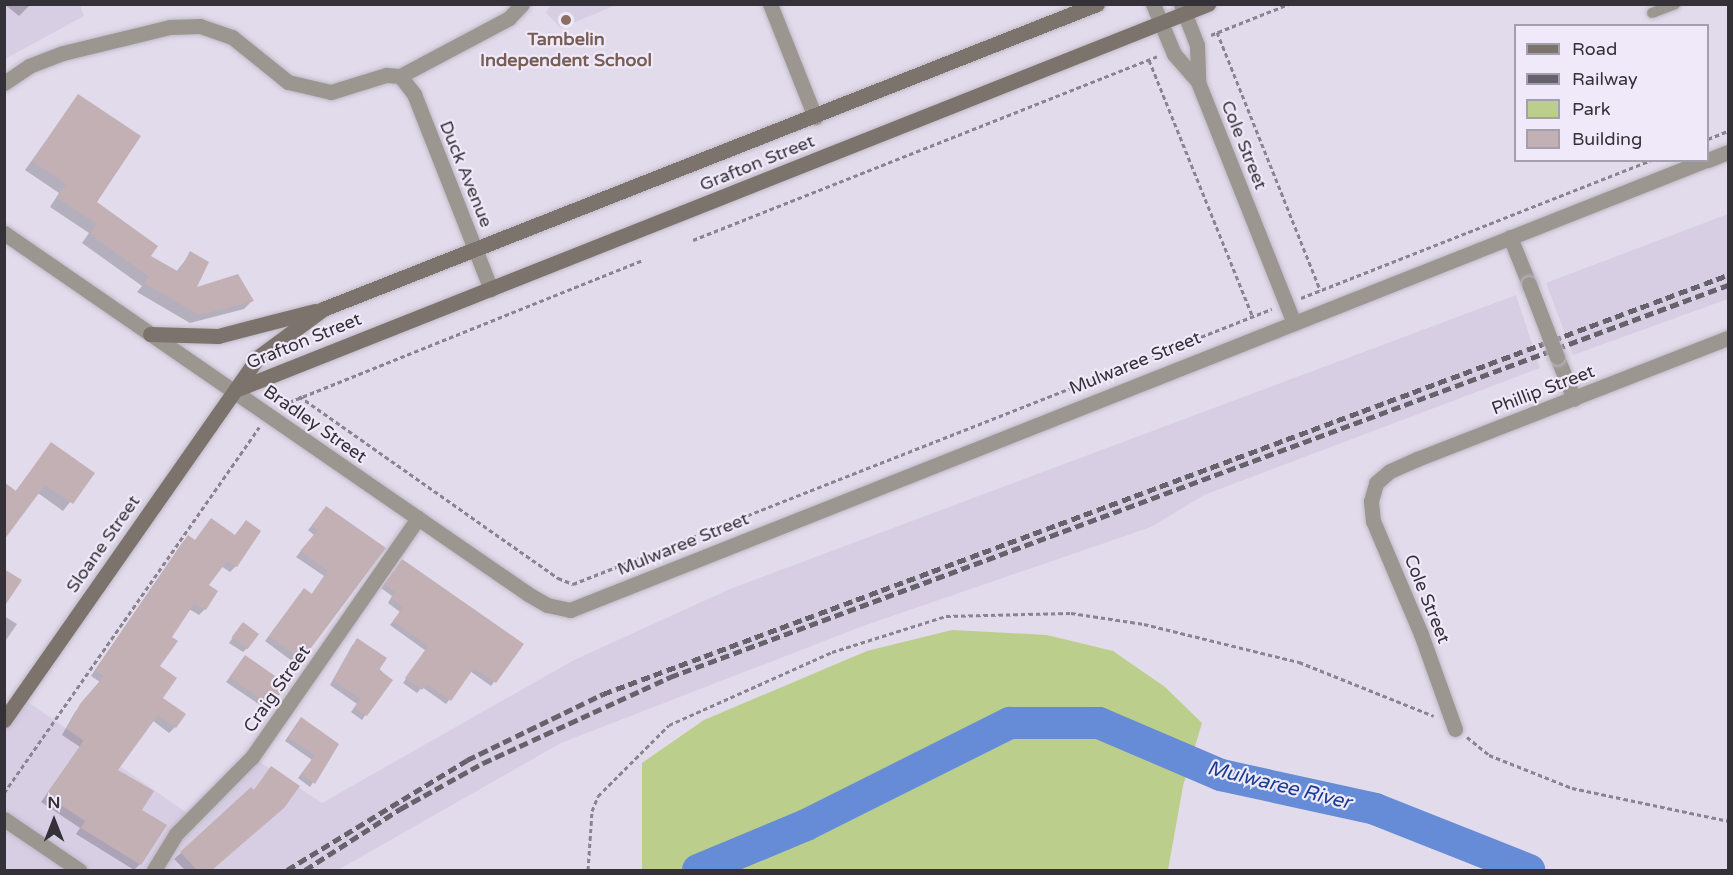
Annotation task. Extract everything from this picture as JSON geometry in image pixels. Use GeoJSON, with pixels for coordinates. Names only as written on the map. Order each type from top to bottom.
{"type":"FeatureCollection","features":[{"type":"Feature","properties":{"kind":"street"},"geometry":{"type":"LineString","coordinates":[[4,83],[29,66],[63,52],[184,26],[208,28],[232,37],[288,82],[316,91],[346,90],[386,75],[400,76],[509,18],[522,4]]}},
{"type":"Feature","properties":{"kind":"street"},"geometry":{"type":"LineString","coordinates":[[770,4],[815,117]]}},
{"type":"Feature","properties":{"kind":"street","name":"Grafton Street"},"geometry":{"type":"LineString","coordinates":[[234,390],[258,357],[323,309],[476,252],[1096,4]]}},
{"type":"Feature","properties":{"kind":"street","name":"Cole Street"},"geometry":{"type":"LineString","coordinates":[[1153,4],[1172,51],[1198,82],[1293,321]]}},
{"type":"Feature","properties":{"kind":"street","name":"Grafton Street"},"geometry":{"type":"LineString","coordinates":[[234,390],[1161,23],[1183,9],[1208,4]]}},
{"type":"Feature","properties":{"kind":"street","name":"Cole Street"},"geometry":{"type":"LineString","coordinates":[[1183,9],[1196,41],[1198,82]]}},
{"type":"Feature","properties":{"kind":"street","name":"Duck Avenue"},"geometry":{"type":"LineString","coordinates":[[400,76],[411,87],[491,289]]}},
{"type":"Feature","properties":{"kind":"street","name":"Mulwaree Street"},"geometry":{"type":"LineString","coordinates":[[1709,159],[1728,152]]}},
{"type":"Feature","properties":{"kind":"street","name":"Mulwaree Street"},"geometry":{"type":"LineString","coordinates":[[579,607],[1293,321],[1702,162]]}},
{"type":"Feature","properties":{"kind":"street","name":"Bradley Street"},"geometry":{"type":"LineString","coordinates":[[4,233],[234,390],[266,415],[547,605],[570,610],[579,607]]}},
{"type":"Feature","properties":{"kind":"street"},"geometry":{"type":"LineString","coordinates":[[1510,237],[1574,399]]}},
{"type":"Feature","properties":{"kind":"street"},"geometry":{"type":"LineString","coordinates":[[150,334],[218,336],[323,309]]}},
{"type":"Feature","properties":{"kind":"street","name":"Phillip Street"},"geometry":{"type":"LineString","coordinates":[[1376,483],[1390,471],[1417,459],[1728,338]]}},
{"type":"Feature","properties":{"kind":"street","name":"Sloane Street"},"geometry":{"type":"LineString","coordinates":[[4,720],[234,390]]}},
{"type":"Feature","properties":{"kind":"street","name":"Cole Street"},"geometry":{"type":"LineString","coordinates":[[1376,483],[1371,501],[1373,521],[1421,634],[1455,729]]}},
{"type":"Feature","properties":{"kind":"street","name":"Craig Street"},"geometry":{"type":"LineString","coordinates":[[154,870],[176,834],[252,757],[418,518]]}},
{"type":"Feature","properties":{"kind":"street"},"geometry":{"type":"LineString","coordinates":[[4,819],[79,870]]}},
{"type":"Feature","properties":{"kind":"lane"},"geometry":{"type":"LineString","coordinates":[[1652,13],[1675,4]]}},
{"type":"Feature","properties":{"kind":"path"},"geometry":{"type":"LineString","coordinates":[[1196,41],[1289,4]]}},
{"type":"Feature","properties":{"kind":"path"},"geometry":{"type":"LineString","coordinates":[[1217,32],[1320,291]]}},
{"type":"Feature","properties":{"kind":"path"},"geometry":{"type":"LineString","coordinates":[[693,240],[1172,51]]}},
{"type":"Feature","properties":{"kind":"path"},"geometry":{"type":"LineString","coordinates":[[1149,60],[1253,317]]}},
{"type":"Feature","properties":{"kind":"path"},"geometry":{"type":"LineString","coordinates":[[1709,138],[1728,131]]}},
{"type":"Feature","properties":{"kind":"path"},"geometry":{"type":"LineString","coordinates":[[299,396],[558,578],[573,584],[1647,162]]}},
{"type":"Feature","properties":{"kind":"path"},"geometry":{"type":"LineString","coordinates":[[4,793],[266,415],[299,396],[642,260]]}},
{"type":"Feature","properties":{"kind":"path"},"geometry":{"type":"LineString","coordinates":[[588,870],[592,811],[598,796],[669,725],[832,652],[946,615],[1071,613],[1144,624],[1326,671],[1407,703],[1455,729],[1490,755],[1572,788],[1728,821]]}},
{"type":"Feature","properties":{"kind":"shaded area"},"geometry":{"type":"Polygon","coordinates":[[[5,4],[80,5],[84,16],[5,59],[5,4]]]}},
{"type":"Feature","properties":{"kind":"shaded area","name":"Tambelin Independent School"},"geometry":{"type":"Polygon","coordinates":[[[550,4],[616,5],[561,28],[546,13],[550,4]]]}},
{"type":"Feature","properties":{"kind":"shaded area"},"geometry":{"type":"Polygon","coordinates":[[[1728,214],[1728,299],[1573,355],[1546,283],[1728,214]]]}},
{"type":"Feature","properties":{"kind":"shaded area"},"geometry":{"type":"Polygon","coordinates":[[[1516,295],[1540,368],[1204,495],[1151,527],[863,626],[561,743],[338,870],[5,870],[5,720],[21,697],[194,818],[252,757],[322,803],[574,660],[730,589],[1516,295]]]}},
{"type":"Feature","properties":{"kind":"green space"},"geometry":{"type":"Polygon","coordinates":[[[952,630],[1047,635],[1113,651],[1165,687],[1202,723],[1183,786],[1168,870],[642,870],[642,763],[704,720],[867,651],[952,630]]]}},
{"type":"Feature","properties":{"kind":"building"},"geometry":{"type":"Polygon","coordinates":[[[78,94],[141,136],[97,202],[158,246],[151,256],[179,272],[190,251],[209,262],[197,287],[238,274],[254,301],[199,315],[144,283],[149,277],[90,234],[97,224],[57,198],[66,184],[32,161],[78,94]]]}},
{"type":"Feature","properties":{"kind":"building"},"geometry":{"type":"Polygon","coordinates":[[[51,442],[95,473],[73,504],[45,485],[4,540],[4,482],[16,491],[51,442]]]}},
{"type":"Feature","properties":{"kind":"building"},"geometry":{"type":"Polygon","coordinates":[[[326,506],[386,548],[302,660],[269,636],[304,588],[312,594],[328,571],[300,551],[318,530],[312,525],[326,506]]]}},
{"type":"Feature","properties":{"kind":"building"},"geometry":{"type":"Polygon","coordinates":[[[211,518],[235,535],[246,520],[261,531],[237,567],[227,561],[209,585],[218,591],[206,610],[194,604],[172,637],[178,641],[160,666],[177,678],[163,698],[186,714],[176,728],[158,715],[118,770],[154,791],[142,810],[167,825],[141,865],[81,828],[85,821],[46,795],[84,740],[67,729],[80,704],[104,676],[95,670],[188,535],[195,540],[211,518]]]}},
{"type":"Feature","properties":{"kind":"building"},"geometry":{"type":"Polygon","coordinates":[[[402,559],[524,644],[496,683],[474,668],[451,701],[427,684],[422,690],[405,678],[428,646],[393,621],[403,607],[391,598],[395,592],[384,584],[402,559]]]}},
{"type":"Feature","properties":{"kind":"building"},"geometry":{"type":"Polygon","coordinates":[[[4,569],[22,580],[4,607],[4,569]]]}},
{"type":"Feature","properties":{"kind":"building"},"geometry":{"type":"Polygon","coordinates":[[[243,622],[259,634],[248,649],[232,637],[243,622]]]}},
{"type":"Feature","properties":{"kind":"building"},"geometry":{"type":"Polygon","coordinates":[[[357,638],[387,658],[379,670],[393,680],[367,716],[354,708],[360,699],[333,680],[357,638]]]}},
{"type":"Feature","properties":{"kind":"building"},"geometry":{"type":"Polygon","coordinates":[[[245,655],[287,684],[271,706],[230,677],[245,655]]]}},
{"type":"Feature","properties":{"kind":"building"},"geometry":{"type":"Polygon","coordinates":[[[301,717],[339,744],[315,784],[301,774],[315,755],[288,737],[301,717]]]}},
{"type":"Feature","properties":{"kind":"building"},"geometry":{"type":"Polygon","coordinates":[[[271,766],[300,786],[284,808],[212,870],[197,870],[180,852],[251,787],[254,790],[271,766]]]}},
{"type":"Feature","properties":{"kind":"waterway","name":"Mulwaree River"},"geometry":{"type":"LineString","coordinates":[[698,870],[806,825],[1010,723],[1099,723],[1221,775],[1375,809],[1529,870]]}},
{"type":"Feature","properties":{"kind":"railway"},"geometry":{"type":"LineString","coordinates":[[287,870],[467,760],[603,694],[1728,275]]}},
{"type":"Feature","properties":{"kind":"railway"},"geometry":{"type":"LineString","coordinates":[[305,870],[400,809],[483,763],[670,677],[1728,285]]}},
{"type":"Feature","properties":{"kind":"place","name":"Tambelin Independent School"},"geometry":{"type":"Point","coordinates":[566,20]}}]}
